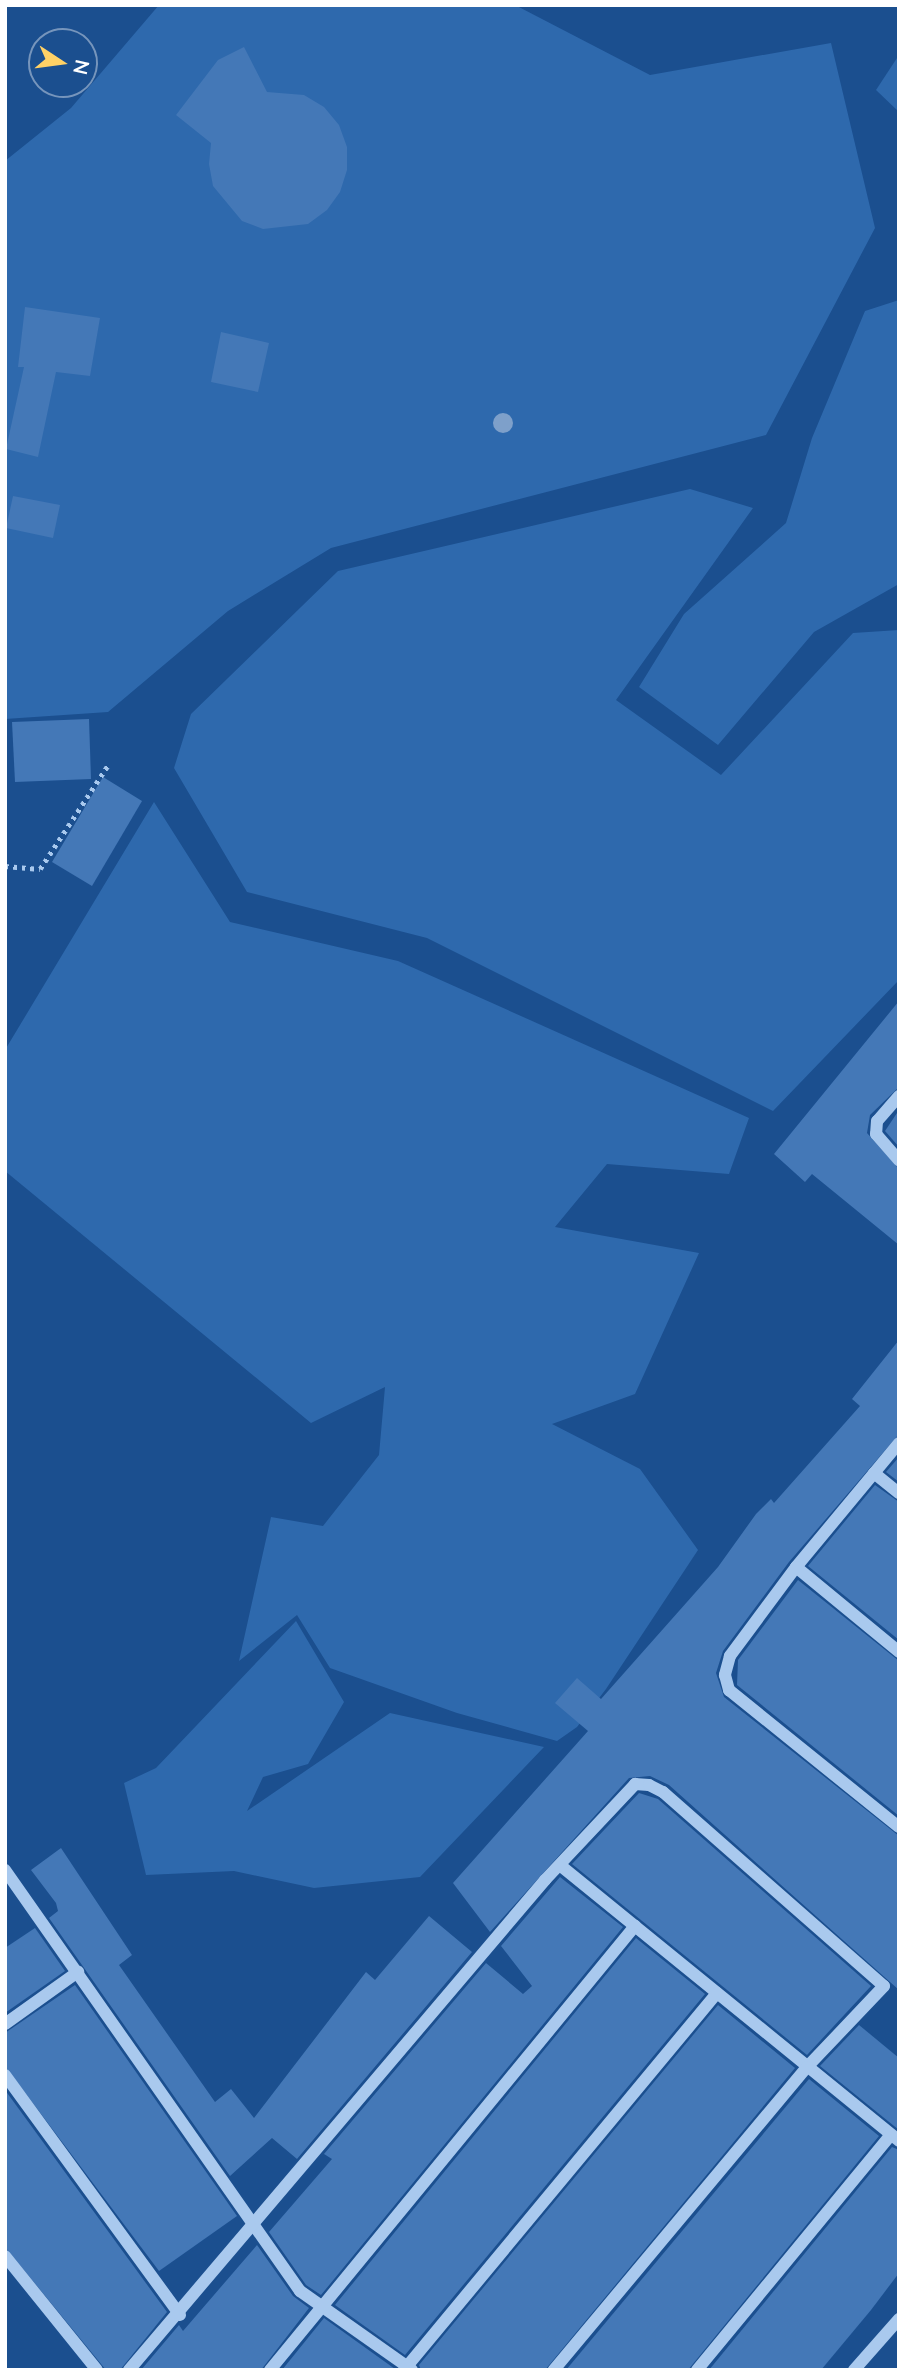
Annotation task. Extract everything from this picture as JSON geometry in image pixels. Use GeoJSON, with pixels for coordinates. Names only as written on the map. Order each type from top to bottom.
{"type":"FeatureCollection","features":[{"type":"Feature","properties":{"kind":"street"},"geometry":{"type":"LineString","coordinates":[[899,1096],[877,1121],[876,1134],[899,1160]]}},
{"type":"Feature","properties":{"kind":"street"},"geometry":{"type":"LineString","coordinates":[[899,1443],[796,1567],[730,1657],[725,1675],[729,1690],[899,1827]]}},
{"type":"Feature","properties":{"kind":"street"},"geometry":{"type":"LineString","coordinates":[[874,1473],[899,1493]]}},
{"type":"Feature","properties":{"kind":"street"},"geometry":{"type":"LineString","coordinates":[[796,1567],[899,1651]]}},
{"type":"Feature","properties":{"kind":"street"},"geometry":{"type":"LineString","coordinates":[[130,2370],[180,2315],[561,1866],[635,1784],[663,1792],[884,1986],[807,2067],[554,2370]]}},
{"type":"Feature","properties":{"kind":"street"},"geometry":{"type":"LineString","coordinates":[[561,1866],[895,2138],[697,2370]]}},
{"type":"Feature","properties":{"kind":"street"},"geometry":{"type":"LineString","coordinates":[[5,1870],[300,2291],[407,2368],[717,1993]]}},
{"type":"Feature","properties":{"kind":"street"},"geometry":{"type":"LineString","coordinates":[[270,2370],[635,1926]]}},
{"type":"Feature","properties":{"kind":"street"},"geometry":{"type":"LineString","coordinates":[[5,2024],[78,1972]]}},
{"type":"Feature","properties":{"kind":"street"},"geometry":{"type":"LineString","coordinates":[[5,2075],[180,2315]]}},
{"type":"Feature","properties":{"kind":"street"},"geometry":{"type":"LineString","coordinates":[[5,2256],[97,2370]]}},
{"type":"Feature","properties":{"kind":"street"},"geometry":{"type":"LineString","coordinates":[[854,2370],[899,2319]]}},
{"type":"Feature","properties":{"kind":"path"},"geometry":{"type":"LineString","coordinates":[[5,866],[40,869],[108,765]]}},
{"type":"Feature","properties":{"kind":"shaded area"},"geometry":{"type":"Polygon","coordinates":[[[159,5],[515,5],[650,75],[831,43],[875,228],[766,435],[331,548],[228,611],[108,712],[5,719],[5,161],[71,108],[80,98],[98,98],[98,76],[159,5]]]}},
{"type":"Feature","properties":{"kind":"shaded area"},"geometry":{"type":"Polygon","coordinates":[[[899,55],[899,112],[876,90],[899,55]]]}},
{"type":"Feature","properties":{"kind":"shaded area"},"geometry":{"type":"Polygon","coordinates":[[[899,300],[899,584],[814,632],[718,745],[639,687],[684,614],[786,523],[812,438],[865,311],[899,300]]]}},
{"type":"Feature","properties":{"kind":"shaded area"},"geometry":{"type":"Polygon","coordinates":[[[690,489],[753,508],[616,700],[721,775],[853,633],[899,630],[899,980],[773,1111],[427,938],[247,892],[174,768],[191,714],[338,571],[690,489]]]}},
{"type":"Feature","properties":{"kind":"shaded area"},"geometry":{"type":"Polygon","coordinates":[[[154,802],[230,922],[398,961],[749,1118],[729,1174],[607,1164],[555,1227],[699,1253],[635,1394],[552,1424],[640,1469],[698,1550],[606,1689],[577,1727],[557,1741],[457,1713],[330,1668],[297,1615],[239,1661],[271,1517],[323,1526],[379,1455],[385,1387],[311,1423],[5,1171],[5,1050],[154,802]]]}},
{"type":"Feature","properties":{"kind":"shaded area"},"geometry":{"type":"Polygon","coordinates":[[[296,1621],[344,1702],[308,1764],[263,1777],[247,1811],[390,1713],[544,1747],[420,1877],[314,1888],[234,1871],[146,1875],[124,1783],[156,1768],[296,1621]]]}},
{"type":"Feature","properties":{"kind":"building"},"geometry":{"type":"Polygon","coordinates":[[[244,47],[267,92],[304,95],[324,107],[339,125],[347,147],[347,170],[340,192],[327,210],[308,224],[263,229],[242,221],[213,186],[209,164],[211,143],[176,115],[218,60],[244,47]]]}},
{"type":"Feature","properties":{"kind":"building"},"geometry":{"type":"Polygon","coordinates":[[[25,307],[100,318],[90,376],[56,372],[38,457],[6,449],[24,367],[18,367],[25,307]]]}},
{"type":"Feature","properties":{"kind":"building"},"geometry":{"type":"Polygon","coordinates":[[[221,332],[269,343],[258,392],[211,382],[221,332]]]}},
{"type":"Feature","properties":{"kind":"building"},"geometry":{"type":"Polygon","coordinates":[[[13,496],[60,505],[53,538],[6,528],[13,496]]]}},
{"type":"Feature","properties":{"kind":"building"},"geometry":{"type":"Polygon","coordinates":[[[89,719],[91,779],[15,782],[12,722],[89,719]]]}},
{"type":"Feature","properties":{"kind":"building"},"geometry":{"type":"Polygon","coordinates":[[[103,777],[142,801],[92,886],[52,862],[103,777]]]}},
{"type":"Feature","properties":{"kind":"building"},"geometry":{"type":"Polygon","coordinates":[[[899,1001],[899,1087],[870,1115],[867,1133],[899,1169],[899,1245],[812,1174],[805,1182],[774,1154],[899,1001]]]}},
{"type":"Feature","properties":{"kind":"building"},"geometry":{"type":"Polygon","coordinates":[[[899,1110],[899,1147],[885,1131],[899,1110]]]}},
{"type":"Feature","properties":{"kind":"building"},"geometry":{"type":"Polygon","coordinates":[[[899,1340],[899,1434],[789,1562],[723,1651],[716,1673],[724,1697],[899,1836],[899,1990],[669,1785],[650,1776],[629,1778],[490,1932],[453,1883],[588,1731],[555,1703],[577,1678],[601,1699],[718,1567],[756,1514],[771,1499],[774,1503],[860,1406],[852,1399],[899,1340]]]}},
{"type":"Feature","properties":{"kind":"building"},"geometry":{"type":"Polygon","coordinates":[[[899,1457],[899,1482],[886,1472],[899,1457]]]}},
{"type":"Feature","properties":{"kind":"building"},"geometry":{"type":"Polygon","coordinates":[[[875,1485],[899,1502],[899,1640],[808,1566],[875,1485]]]}},
{"type":"Feature","properties":{"kind":"building"},"geometry":{"type":"Polygon","coordinates":[[[798,1580],[899,1661],[899,1816],[737,1685],[738,1660],[798,1580]]]}},
{"type":"Feature","properties":{"kind":"building"},"geometry":{"type":"Polygon","coordinates":[[[639,1793],[658,1799],[871,1986],[807,2055],[572,1864],[639,1793]]]}},
{"type":"Feature","properties":{"kind":"building"},"geometry":{"type":"Polygon","coordinates":[[[61,1848],[132,1955],[119,1965],[215,2102],[231,2089],[254,2118],[366,1972],[375,1980],[429,1916],[472,1952],[297,2159],[272,2138],[230,2176],[49,1918],[58,1911],[56,1903],[31,1870],[61,1848]]]}},
{"type":"Feature","properties":{"kind":"building"},"geometry":{"type":"Polygon","coordinates":[[[560,1877],[623,1927],[321,2295],[306,2285],[269,2232],[332,2159],[324,2154],[486,1963],[523,1994],[532,1986],[501,1946],[560,1877]]]}},
{"type":"Feature","properties":{"kind":"building"},"geometry":{"type":"Polygon","coordinates":[[[35,1928],[65,1971],[5,2013],[5,1948],[35,1928]]]}},
{"type":"Feature","properties":{"kind":"building"},"geometry":{"type":"Polygon","coordinates":[[[636,1938],[705,1994],[405,2355],[335,2305],[636,1938]]]}},
{"type":"Feature","properties":{"kind":"building"},"geometry":{"type":"Polygon","coordinates":[[[75,1985],[237,2216],[159,2271],[5,2066],[5,2033],[75,1985]]]}},
{"type":"Feature","properties":{"kind":"building"},"geometry":{"type":"Polygon","coordinates":[[[718,2005],[795,2068],[545,2370],[421,2370],[419,2365],[718,2005]]]}},
{"type":"Feature","properties":{"kind":"building"},"geometry":{"type":"Polygon","coordinates":[[[859,2025],[899,2058],[899,2130],[820,2066],[859,2025]]]}},
{"type":"Feature","properties":{"kind":"building"},"geometry":{"type":"Polygon","coordinates":[[[809,2079],[879,2136],[688,2370],[566,2370],[809,2079]]]}},
{"type":"Feature","properties":{"kind":"building"},"geometry":{"type":"Polygon","coordinates":[[[5,2090],[167,2312],[120,2370],[106,2370],[5,2247],[5,2090]]]}},
{"type":"Feature","properties":{"kind":"building"},"geometry":{"type":"Polygon","coordinates":[[[892,2147],[899,2150],[899,2273],[871,2310],[821,2370],[709,2370],[892,2147]]]}},
{"type":"Feature","properties":{"kind":"building"},"geometry":{"type":"Polygon","coordinates":[[[257,2245],[293,2296],[309,2308],[261,2370],[141,2370],[179,2325],[183,2331],[257,2245]]]}},
{"type":"Feature","properties":{"kind":"building"},"geometry":{"type":"Polygon","coordinates":[[[324,2318],[395,2369],[395,2370],[282,2370],[324,2318]]]}}]}
